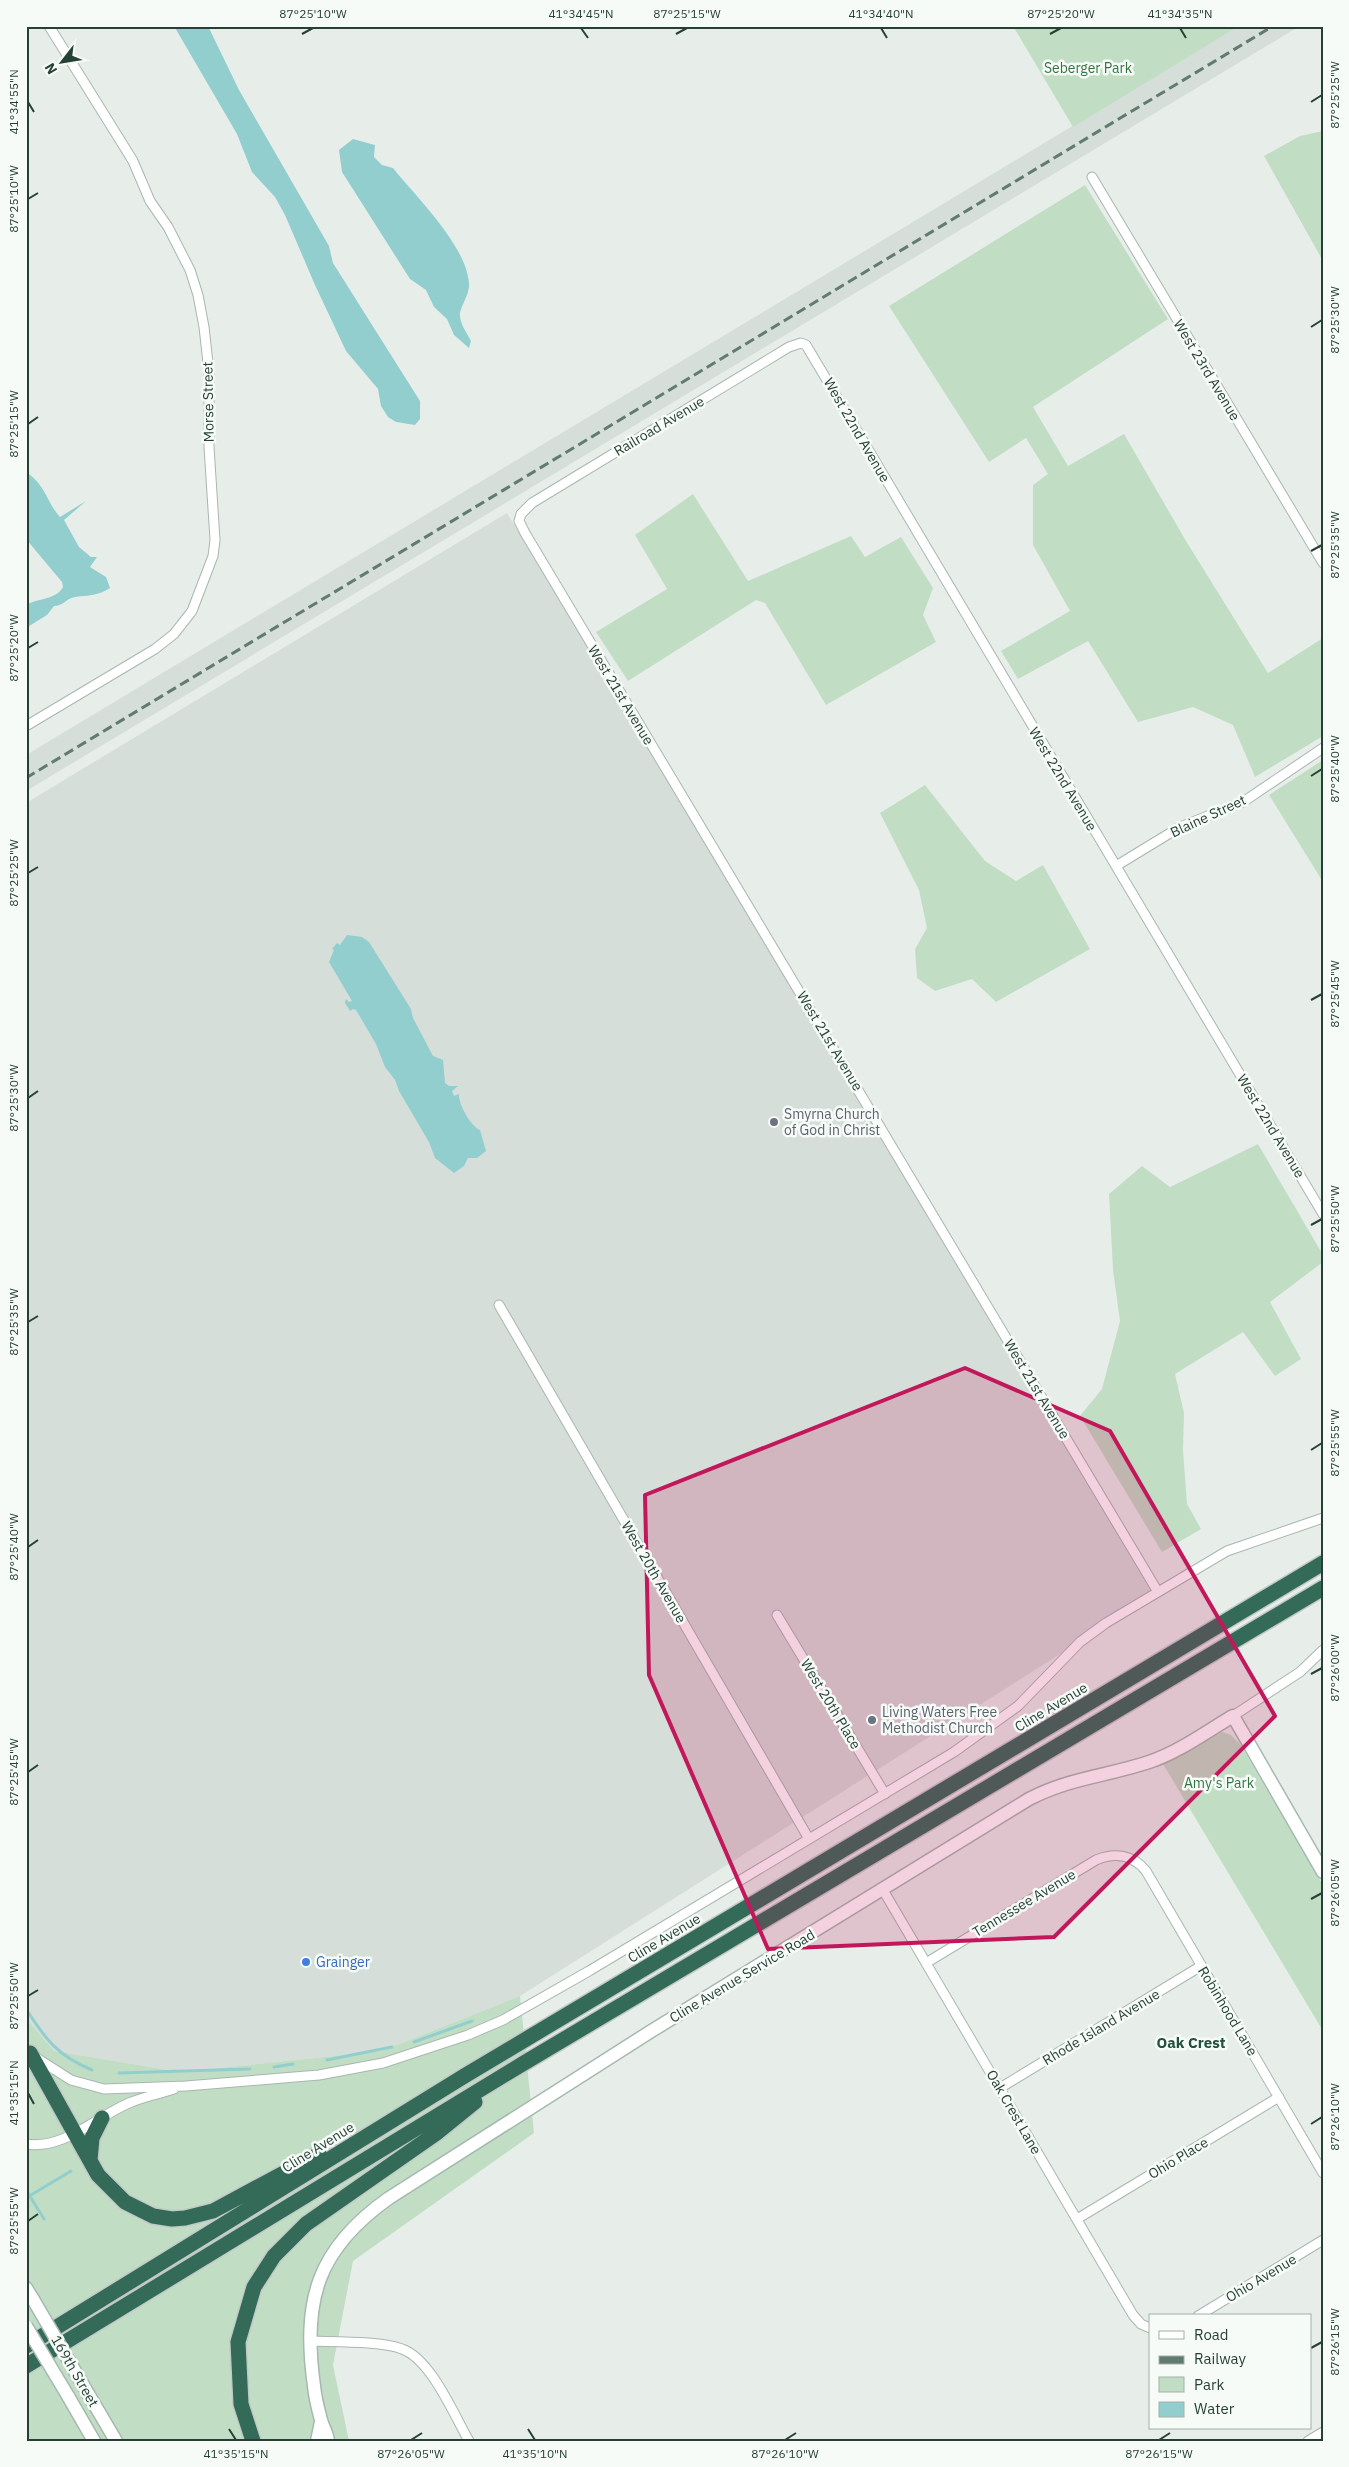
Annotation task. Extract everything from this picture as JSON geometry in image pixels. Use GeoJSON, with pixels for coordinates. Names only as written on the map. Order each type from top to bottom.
{"type":"FeatureCollection","features":[{"type":"Feature","properties":{"kind":"highway","name":"Cline Avenue"},"geometry":{"type":"LineString","coordinates":[[26,2346],[466,2075],[1323,1563]]}},
{"type":"Feature","properties":{"kind":"highway"},"geometry":{"type":"LineString","coordinates":[[26,2366],[524,2064],[1323,1588]]}},
{"type":"Feature","properties":{"kind":"highway"},"geometry":{"type":"LineString","coordinates":[[28,2050],[74,2133],[105,2183],[126,2202],[153,2216],[172,2219],[192,2217],[224,2206],[466,2075]]}},
{"type":"Feature","properties":{"kind":"highway"},"geometry":{"type":"LineString","coordinates":[[253,2441],[241,2404],[238,2342],[254,2287],[274,2256],[306,2224],[438,2132],[524,2064]]}},
{"type":"Feature","properties":{"kind":"highway"},"geometry":{"type":"LineString","coordinates":[[90,2160],[92,2138],[102,2118]]}},
{"type":"Feature","properties":{"kind":"street","name":"Morse Street"},"geometry":{"type":"LineString","coordinates":[[26,726],[155,649],[174,634],[187,619],[196,603],[213,556],[215,540],[209,448],[208,363],[198,295],[190,270],[168,227],[150,201],[133,161],[49,26]]}},
{"type":"Feature","properties":{"kind":"street","name":"West 23rd Avenue"},"geometry":{"type":"LineString","coordinates":[[1092,177],[1323,563]]}},
{"type":"Feature","properties":{"kind":"street","name":"Railroad Avenue"},"geometry":{"type":"LineString","coordinates":[[520,516],[532,503],[789,347],[803,344]]}},
{"type":"Feature","properties":{"kind":"street","name":"West 22nd Avenue"},"geometry":{"type":"LineString","coordinates":[[803,344],[813,354],[991,659],[1323,1214]]}},
{"type":"Feature","properties":{"kind":"street","name":"West 21st Avenue"},"geometry":{"type":"LineString","coordinates":[[520,516],[522,528],[568,607],[734,886],[748,904],[797,984],[1158,1592]]}},
{"type":"Feature","properties":{"kind":"street","name":"Blaine Street"},"geometry":{"type":"LineString","coordinates":[[1116,866],[1180,827],[1242,802],[1323,748]]}},
{"type":"Feature","properties":{"kind":"street","name":"West 20th Avenue"},"geometry":{"type":"LineString","coordinates":[[499,1305],[809,1840]]}},
{"type":"Feature","properties":{"kind":"street","name":"Cline Avenue"},"geometry":{"type":"LineString","coordinates":[[28,2050],[71,2080],[104,2089],[186,2086],[328,2073],[383,2063],[468,2035],[503,2020],[588,1971],[954,1752],[1000,1720],[1030,1694],[1084,1638],[1158,1592],[1227,1552],[1323,1518]]}},
{"type":"Feature","properties":{"kind":"street","name":"West 20th Place"},"geometry":{"type":"LineString","coordinates":[[777,1614],[885,1794]]}},
{"type":"Feature","properties":{"kind":"street","name":"Cline Avenue Service Road"},"geometry":{"type":"LineString","coordinates":[[328,2441],[327,2432],[321,2422],[314,2386],[310,2318],[326,2265],[334,2248],[367,2213],[653,2030],[1050,1788],[1150,1762],[1175,1750],[1300,1672],[1323,1650]]}},
{"type":"Feature","properties":{"kind":"street"},"geometry":{"type":"LineString","coordinates":[[1232,1716],[1323,1872]]}},
{"type":"Feature","properties":{"kind":"street","name":"Tennessee Avenue"},"geometry":{"type":"LineString","coordinates":[[926,1963],[1096,1860],[1105,1856],[1126,1857]]}},
{"type":"Feature","properties":{"kind":"street","name":"Robinhood Lane"},"geometry":{"type":"LineString","coordinates":[[1126,1857],[1140,1864],[1146,1871],[1323,2173]]}},
{"type":"Feature","properties":{"kind":"street","name":"Oak Crest Lane"},"geometry":{"type":"LineString","coordinates":[[883,1890],[1133,2315],[1141,2324],[1149,2328]]}},
{"type":"Feature","properties":{"kind":"street","name":"Rhode Island Avenue"},"geometry":{"type":"LineString","coordinates":[[1000,2088],[1201,1966]]}},
{"type":"Feature","properties":{"kind":"street","name":"Cline Avenue"},"geometry":{"type":"LineString","coordinates":[[26,2144],[45,2145],[74,2133],[129,2103],[186,2086]]}},
{"type":"Feature","properties":{"kind":"street","name":"Ohio Place"},"geometry":{"type":"LineString","coordinates":[[1077,2219],[1279,2097]]}},
{"type":"Feature","properties":{"kind":"street","name":"Ohio Avenue"},"geometry":{"type":"LineString","coordinates":[[1201,2314],[1323,2240]]}},
{"type":"Feature","properties":{"kind":"street","name":"169th Street"},"geometry":{"type":"LineString","coordinates":[[26,2288],[116,2441]]}},
{"type":"Feature","properties":{"kind":"street","name":"169th Street"},"geometry":{"type":"LineString","coordinates":[[26,2326],[94,2441]]}},
{"type":"Feature","properties":{"kind":"street"},"geometry":{"type":"LineString","coordinates":[[310,2340],[390,2346],[408,2351],[428,2370],[469,2441]]}},
{"type":"Feature","properties":{"kind":"street","name":"Cline Avenue Service Road"},"geometry":{"type":"LineString","coordinates":[[317,2441],[321,2422]]}},
{"type":"Feature","properties":{"kind":"street"},"geometry":{"type":"LineString","coordinates":[[1308,2441],[1323,2432]]}},
{"type":"Feature","properties":{"kind":"highlighted area"},"geometry":{"type":"Polygon","coordinates":[[[965,1368],[1110,1431],[1275,1716],[1054,1937],[768,1949],[649,1675],[645,1495],[965,1368]]]}},
{"type":"Feature","properties":{"kind":"shaded area"},"geometry":{"type":"Polygon","coordinates":[[[1239,26],[1300,26],[26,791],[26,755],[1239,26]]]}},
{"type":"Feature","properties":{"kind":"shaded area"},"geometry":{"type":"Polygon","coordinates":[[[507,513],[1158,1592],[520,1996],[382,2051],[181,2072],[54,2051],[26,2018],[26,803],[507,513]]]}},
{"type":"Feature","properties":{"kind":"green space","name":"Seberger Park"},"geometry":{"type":"Polygon","coordinates":[[[1013,26],[1239,26],[1073,127],[1013,26]]]}},
{"type":"Feature","properties":{"kind":"green space"},"geometry":{"type":"Polygon","coordinates":[[[1323,131],[1323,261],[1264,156],[1300,136],[1323,131]]]}},
{"type":"Feature","properties":{"kind":"green space"},"geometry":{"type":"Polygon","coordinates":[[[1085,185],[1168,319],[1033,407],[1068,466],[1124,434],[1186,541],[1268,673],[1323,638],[1323,736],[1255,777],[1233,725],[1193,707],[1138,722],[1088,641],[1018,679],[1001,651],[1070,611],[1033,545],[1033,485],[1048,474],[1026,438],[989,462],[889,306],[1085,185]]]}},
{"type":"Feature","properties":{"kind":"green space"},"geometry":{"type":"Polygon","coordinates":[[[693,494],[748,581],[851,536],[865,557],[901,537],[933,588],[923,615],[936,642],[826,705],[765,603],[756,600],[628,681],[596,632],[667,589],[635,535],[693,494]]]}},
{"type":"Feature","properties":{"kind":"green space"},"geometry":{"type":"Polygon","coordinates":[[[1323,760],[1323,882],[1269,795],[1323,760]]]}},
{"type":"Feature","properties":{"kind":"green space"},"geometry":{"type":"Polygon","coordinates":[[[925,785],[985,861],[1016,881],[1043,865],[1090,949],[996,1002],[972,979],[935,991],[917,978],[915,949],[927,928],[919,890],[880,813],[925,785]]]}},
{"type":"Feature","properties":{"kind":"green space"},"geometry":{"type":"Polygon","coordinates":[[[1258,1144],[1323,1255],[1323,1262],[1270,1302],[1301,1359],[1275,1376],[1243,1332],[1175,1374],[1184,1413],[1183,1450],[1187,1504],[1201,1529],[1162,1552],[1080,1416],[1102,1389],[1120,1321],[1113,1270],[1109,1194],[1142,1166],[1170,1187],[1258,1144]]]}},
{"type":"Feature","properties":{"kind":"green space","name":"Amy's Park"},"geometry":{"type":"Polygon","coordinates":[[[1222,1732],[1231,1735],[1240,1744],[1323,1885],[1323,2031],[1163,1764],[1222,1732]]]}},
{"type":"Feature","properties":{"kind":"green space"},"geometry":{"type":"Polygon","coordinates":[[[520,1996],[534,2133],[353,2261],[333,2365],[349,2441],[26,2441],[26,2018],[54,2051],[181,2072],[382,2051],[520,1996]]]}},
{"type":"Feature","properties":{"kind":"water"},"geometry":{"type":"Polygon","coordinates":[[[174,26],[208,26],[239,90],[329,246],[333,263],[420,401],[420,419],[415,425],[396,422],[388,417],[381,406],[378,389],[346,351],[285,215],[275,197],[252,172],[237,134],[174,26]]]}},
{"type":"Feature","properties":{"kind":"water"},"geometry":{"type":"Polygon","coordinates":[[[353,139],[375,145],[374,157],[382,165],[393,168],[439,222],[459,253],[466,268],[469,283],[460,317],[471,341],[469,348],[454,335],[447,319],[434,307],[426,290],[410,279],[342,172],[339,150],[353,139]]]}},
{"type":"Feature","properties":{"kind":"water"},"geometry":{"type":"Polygon","coordinates":[[[26,472],[42,488],[60,517],[86,501],[64,520],[79,547],[91,557],[97,557],[90,567],[106,577],[110,588],[97,594],[72,598],[60,605],[54,606],[47,615],[26,628],[26,605],[51,597],[63,587],[62,582],[26,539],[26,472]]]}},
{"type":"Feature","properties":{"kind":"water"},"geometry":{"type":"Polygon","coordinates":[[[347,935],[362,937],[369,942],[411,1009],[413,1018],[433,1056],[443,1060],[445,1083],[449,1086],[458,1086],[452,1091],[454,1096],[459,1094],[466,1114],[476,1128],[480,1130],[486,1151],[477,1158],[468,1158],[464,1166],[454,1173],[435,1158],[429,1142],[399,1091],[395,1080],[385,1067],[376,1044],[356,1010],[350,1011],[345,1003],[346,999],[349,1002],[352,1001],[329,962],[334,950],[332,949],[337,943],[340,945],[347,935]]]}},
{"type":"Feature","properties":{"kind":"waterway"},"geometry":{"type":"LineString","coordinates":[[26,2009],[40,2030],[61,2053],[92,2070]]}},
{"type":"Feature","properties":{"kind":"waterway"},"geometry":{"type":"LineString","coordinates":[[414,2042],[472,2021]]}},
{"type":"Feature","properties":{"kind":"waterway"},"geometry":{"type":"LineString","coordinates":[[327,2060],[392,2047]]}},
{"type":"Feature","properties":{"kind":"waterway"},"geometry":{"type":"LineString","coordinates":[[274,2067],[293,2064]]}},
{"type":"Feature","properties":{"kind":"waterway"},"geometry":{"type":"LineString","coordinates":[[119,2073],[250,2069]]}},
{"type":"Feature","properties":{"kind":"waterway"},"geometry":{"type":"LineString","coordinates":[[26,2198],[71,2171]]}},
{"type":"Feature","properties":{"kind":"waterway"},"geometry":{"type":"LineString","coordinates":[[26,2190],[44,2219]]}},
{"type":"Feature","properties":{"kind":"railway"},"geometry":{"type":"LineString","coordinates":[[26,778],[1273,26]]}},
{"type":"Feature","properties":{"kind":"place","name":"Smyrna Church of God in Christ"},"geometry":{"type":"Point","coordinates":[774,1122]}},
{"type":"Feature","properties":{"kind":"place","name":"Living Waters Free Methodist Church"},"geometry":{"type":"Point","coordinates":[872,1720]}},
{"type":"Feature","properties":{"kind":"place","name":"Grainger"},"geometry":{"type":"Point","coordinates":[306,1962]}},
{"type":"Feature","properties":{"kind":"district","name":"Oak Crest"},"geometry":{"type":"Point","coordinates":[1191,2042]}}]}
